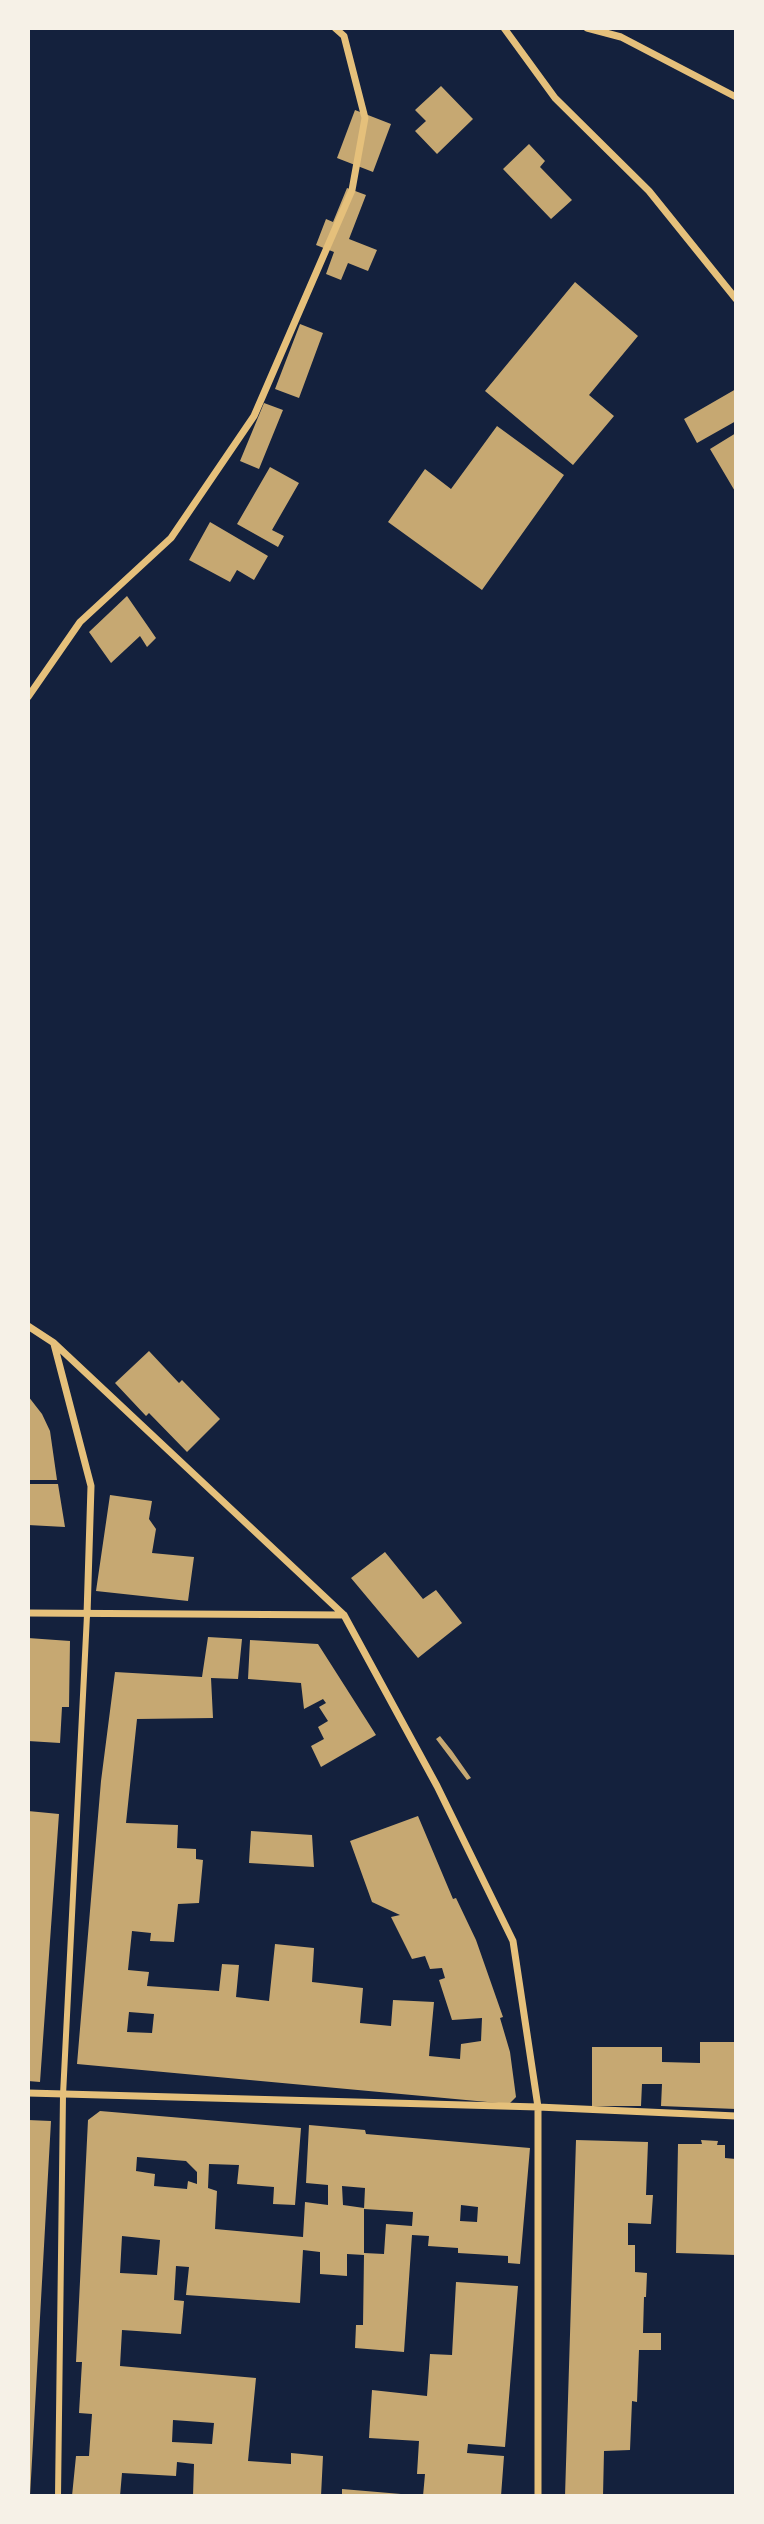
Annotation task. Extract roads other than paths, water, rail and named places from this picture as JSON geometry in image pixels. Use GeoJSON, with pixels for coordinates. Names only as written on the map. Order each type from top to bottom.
{"type":"FeatureCollection","features":[{"type":"Feature","properties":{"kind":"street"},"geometry":{"type":"LineString","coordinates":[[28,697],[80,622],[171,538],[254,416],[352,190],[365,118],[344,36],[335,28]]}},
{"type":"Feature","properties":{"kind":"street"},"geometry":{"type":"LineString","coordinates":[[504,28],[555,98],[649,191],[736,299]]}},
{"type":"Feature","properties":{"kind":"street"},"geometry":{"type":"LineString","coordinates":[[587,28],[621,37],[736,97]]}},
{"type":"Feature","properties":{"kind":"street"},"geometry":{"type":"LineString","coordinates":[[28,1326],[54,1343],[344,1615],[437,1786],[513,1941],[538,2107],[538,2496]]}},
{"type":"Feature","properties":{"kind":"street"},"geometry":{"type":"LineString","coordinates":[[54,1343],[91,1486],[63,2095],[58,2496]]}},
{"type":"Feature","properties":{"kind":"street"},"geometry":{"type":"LineString","coordinates":[[28,1613],[344,1615]]}},
{"type":"Feature","properties":{"kind":"street"},"geometry":{"type":"LineString","coordinates":[[28,2093],[538,2107],[736,2116]]}}]}
